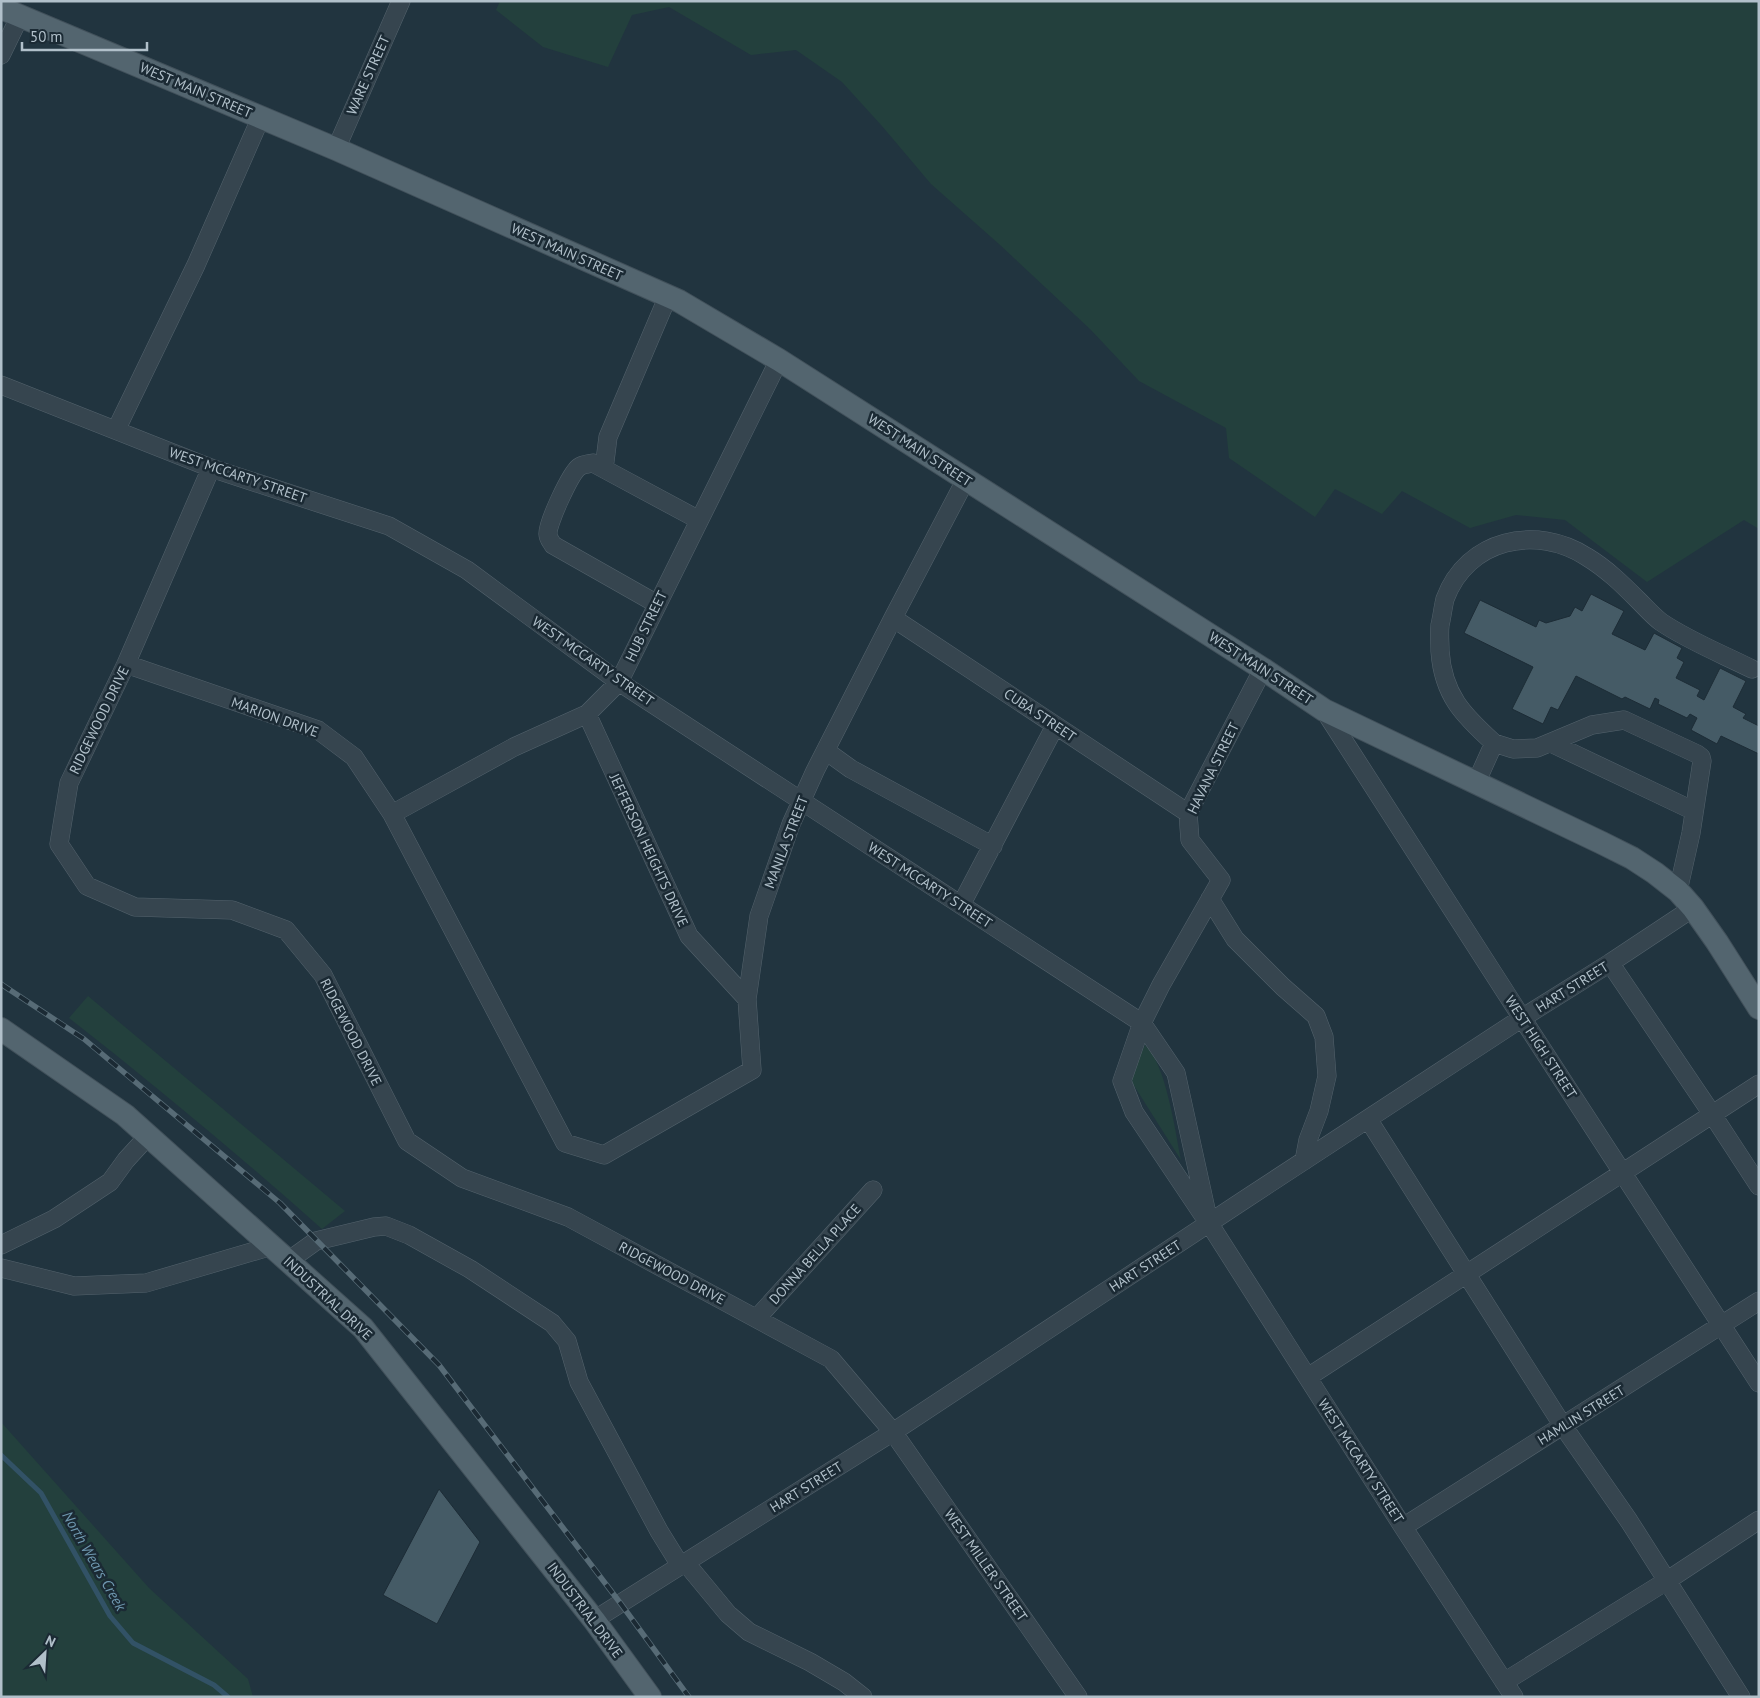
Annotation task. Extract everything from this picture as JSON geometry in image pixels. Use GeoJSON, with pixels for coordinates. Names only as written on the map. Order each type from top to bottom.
{"type":"FeatureCollection","features":[{"type":"Feature","properties":{"kind":"main road","name":"WEST MAIN STREET"},"geometry":{"type":"LineString","coordinates":[[10,12],[336,149],[679,301],[779,360],[1263,669],[1324,710],[1632,858],[1655,873],[1678,891],[1693,908],[1759,1008]]}},
{"type":"Feature","properties":{"kind":"main road","name":"INDUSTRIAL DRIVE"},"geometry":{"type":"LineString","coordinates":[[1,1030],[124,1115],[363,1328],[594,1620],[650,1697]]}},
{"type":"Feature","properties":{"kind":"street","name":"WARE STREET"},"geometry":{"type":"LineString","coordinates":[[336,149],[401,1]]}},
{"type":"Feature","properties":{"kind":"street"},"geometry":{"type":"LineString","coordinates":[[1,55],[10,12]]}},
{"type":"Feature","properties":{"kind":"street"},"geometry":{"type":"LineString","coordinates":[[116,430],[196,265],[261,117]]}},
{"type":"Feature","properties":{"kind":"street"},"geometry":{"type":"LineString","coordinates":[[604,469],[608,437],[668,296]]}},
{"type":"Feature","properties":{"kind":"street","name":"HUB STREET"},"geometry":{"type":"LineString","coordinates":[[392,814],[514,747],[587,714],[619,682],[779,360]]}},
{"type":"Feature","properties":{"kind":"street","name":"WEST MCCARTY STREET"},"geometry":{"type":"LineString","coordinates":[[3,391],[116,430],[211,468],[389,526],[468,570],[619,682],[1142,1023],[1176,1074],[1209,1223]]}},
{"type":"Feature","properties":{"kind":"street"},"geometry":{"type":"LineString","coordinates":[[657,604],[553,545],[548,534],[550,524],[568,482],[577,468],[584,464],[593,463],[699,520]]}},
{"type":"Feature","properties":{"kind":"street","name":"RIDGEWOOD DRIVE"},"geometry":{"type":"LineString","coordinates":[[211,468],[126,664],[69,783],[60,844],[87,886],[135,907],[232,910],[286,930],[323,975],[407,1141],[462,1178],[568,1217],[831,1359],[893,1432]]}},
{"type":"Feature","properties":{"kind":"street","name":"MANILA STREET"},"geometry":{"type":"LineString","coordinates":[[604,1154],[752,1070],[746,999],[759,916],[791,824],[801,800],[893,618],[966,479]]}},
{"type":"Feature","properties":{"kind":"street"},"geometry":{"type":"LineString","coordinates":[[1678,891],[1692,833],[1701,757],[1632,722],[1618,719],[1592,725],[1537,748],[1513,749],[1494,742],[1458,708],[1445,683],[1441,669],[1439,632],[1445,599],[1465,567],[1482,554],[1500,544],[1520,539],[1541,539],[1560,544],[1587,556],[1616,578],[1659,620],[1674,630],[1752,669]]}},
{"type":"Feature","properties":{"kind":"street","name":"CUBA STREET"},"geometry":{"type":"LineString","coordinates":[[893,618],[1188,813]]}},
{"type":"Feature","properties":{"kind":"street","name":"MARION DRIVE"},"geometry":{"type":"LineString","coordinates":[[126,664],[318,730],[354,758],[392,814],[565,1142],[604,1154]]}},
{"type":"Feature","properties":{"kind":"street","name":"HAVANA STREET"},"geometry":{"type":"LineString","coordinates":[[1142,1023],[1161,985],[1221,880],[1190,840],[1188,813],[1263,669]]}},
{"type":"Feature","properties":{"kind":"street","name":"WEST HIGH STREET"},"geometry":{"type":"LineString","coordinates":[[1324,710],[1759,1383]]}},
{"type":"Feature","properties":{"kind":"street","name":"JEFFERSON HEIGHTS DRIVE"},"geometry":{"type":"LineString","coordinates":[[587,714],[689,936],[746,999]]}},
{"type":"Feature","properties":{"kind":"street"},"geometry":{"type":"LineString","coordinates":[[961,905],[1055,726]]}},
{"type":"Feature","properties":{"kind":"street"},"geometry":{"type":"LineString","coordinates":[[1476,783],[1494,742]]}},
{"type":"Feature","properties":{"kind":"street"},"geometry":{"type":"LineString","coordinates":[[1551,743],[1694,811]]}},
{"type":"Feature","properties":{"kind":"street"},"geometry":{"type":"LineString","coordinates":[[826,751],[851,769],[993,846]]}},
{"type":"Feature","properties":{"kind":"street"},"geometry":{"type":"LineString","coordinates":[[1210,899],[1235,939],[1283,987],[1316,1016],[1324,1037],[1327,1076],[1319,1111],[1308,1140],[1304,1161]]}},
{"type":"Feature","properties":{"kind":"street","name":"HART STREET"},"geometry":{"type":"LineString","coordinates":[[594,1620],[893,1432],[1209,1223],[1693,908]]}},
{"type":"Feature","properties":{"kind":"street"},"geometry":{"type":"LineString","coordinates":[[1610,963],[1759,1186]]}},
{"type":"Feature","properties":{"kind":"street","name":"WEST MCCARTY STREET"},"geometry":{"type":"LineString","coordinates":[[1142,1023],[1122,1081],[1134,1112],[1209,1223],[1403,1528],[1509,1689]]}},
{"type":"Feature","properties":{"kind":"street"},"geometry":{"type":"LineString","coordinates":[[1308,1378],[1759,1084]]}},
{"type":"Feature","properties":{"kind":"street"},"geometry":{"type":"LineString","coordinates":[[1368,1119],[1563,1426],[1668,1580],[1741,1697]]}},
{"type":"Feature","properties":{"kind":"street"},"geometry":{"type":"LineString","coordinates":[[1,1245],[54,1219],[110,1182],[126,1160],[148,1136]]}},
{"type":"Feature","properties":{"kind":"street","name":"DONNA BELLA PLACE"},"geometry":{"type":"LineString","coordinates":[[757,1318],[873,1190]]}},
{"type":"Feature","properties":{"kind":"street"},"geometry":{"type":"LineString","coordinates":[[1,1268],[74,1286],[146,1283],[280,1254],[316,1241],[374,1227],[386,1226],[409,1234],[470,1269],[552,1323],[566,1341],[578,1382],[659,1531],[683,1564],[728,1614],[749,1632],[810,1662],[844,1682],[863,1697]]}},
{"type":"Feature","properties":{"kind":"street","name":"HAMLIN STREET"},"geometry":{"type":"LineString","coordinates":[[1403,1528],[1759,1302]]}},
{"type":"Feature","properties":{"kind":"street","name":"WEST MILLER STREET"},"geometry":{"type":"LineString","coordinates":[[893,1432],[1078,1697]]}},
{"type":"Feature","properties":{"kind":"street"},"geometry":{"type":"LineString","coordinates":[[1509,1689],[1759,1520]]}},
{"type":"Feature","properties":{"kind":"green space"},"geometry":{"type":"Polygon","coordinates":[[[500,1],[1759,1],[1759,529],[1744,520],[1647,582],[1565,520],[1516,515],[1470,528],[1402,491],[1382,514],[1335,489],[1315,517],[1229,458],[1226,428],[1139,381],[1090,329],[931,184],[842,82],[796,50],[751,55],[669,7],[632,15],[608,67],[543,47],[496,10],[500,1]]]}},
{"type":"Feature","properties":{"kind":"green space"},"geometry":{"type":"Polygon","coordinates":[[[88,996],[345,1211],[322,1229],[134,1069],[69,1018],[88,996]]]}},
{"type":"Feature","properties":{"kind":"green space"},"geometry":{"type":"Polygon","coordinates":[[[1145,1045],[1159,1067],[1164,1082],[1173,1115],[1181,1160],[1133,1084],[1131,1074],[1145,1045]]]}},
{"type":"Feature","properties":{"kind":"green space"},"geometry":{"type":"Polygon","coordinates":[[[1,1422],[149,1588],[248,1679],[253,1697],[1,1697],[1,1422]]]}},
{"type":"Feature","properties":{"kind":"building"},"geometry":{"type":"Polygon","coordinates":[[[1591,594],[1624,611],[1612,634],[1645,650],[1654,633],[1682,648],[1677,658],[1684,662],[1676,678],[1700,690],[1697,696],[1704,700],[1720,668],[1746,681],[1733,707],[1746,714],[1743,718],[1759,726],[1759,754],[1721,736],[1717,744],[1691,730],[1697,718],[1690,714],[1687,718],[1658,704],[1659,700],[1655,698],[1650,709],[1625,697],[1622,699],[1576,676],[1558,710],[1551,707],[1543,724],[1512,709],[1533,667],[1464,633],[1480,600],[1536,627],[1539,620],[1546,623],[1570,616],[1575,607],[1582,611],[1591,594]]]}},
{"type":"Feature","properties":{"kind":"building"},"geometry":{"type":"Polygon","coordinates":[[[439,1489],[480,1542],[437,1624],[383,1595],[439,1489]]]}},
{"type":"Feature","properties":{"kind":"waterway","name":"North Wears Creek"},"geometry":{"type":"LineString","coordinates":[[1,1455],[41,1493],[110,1616],[133,1643],[214,1685],[228,1697]]}},
{"type":"Feature","properties":{"kind":"railway"},"geometry":{"type":"LineString","coordinates":[[1,984],[84,1039],[280,1203],[439,1365],[621,1604],[689,1697]]}}]}
